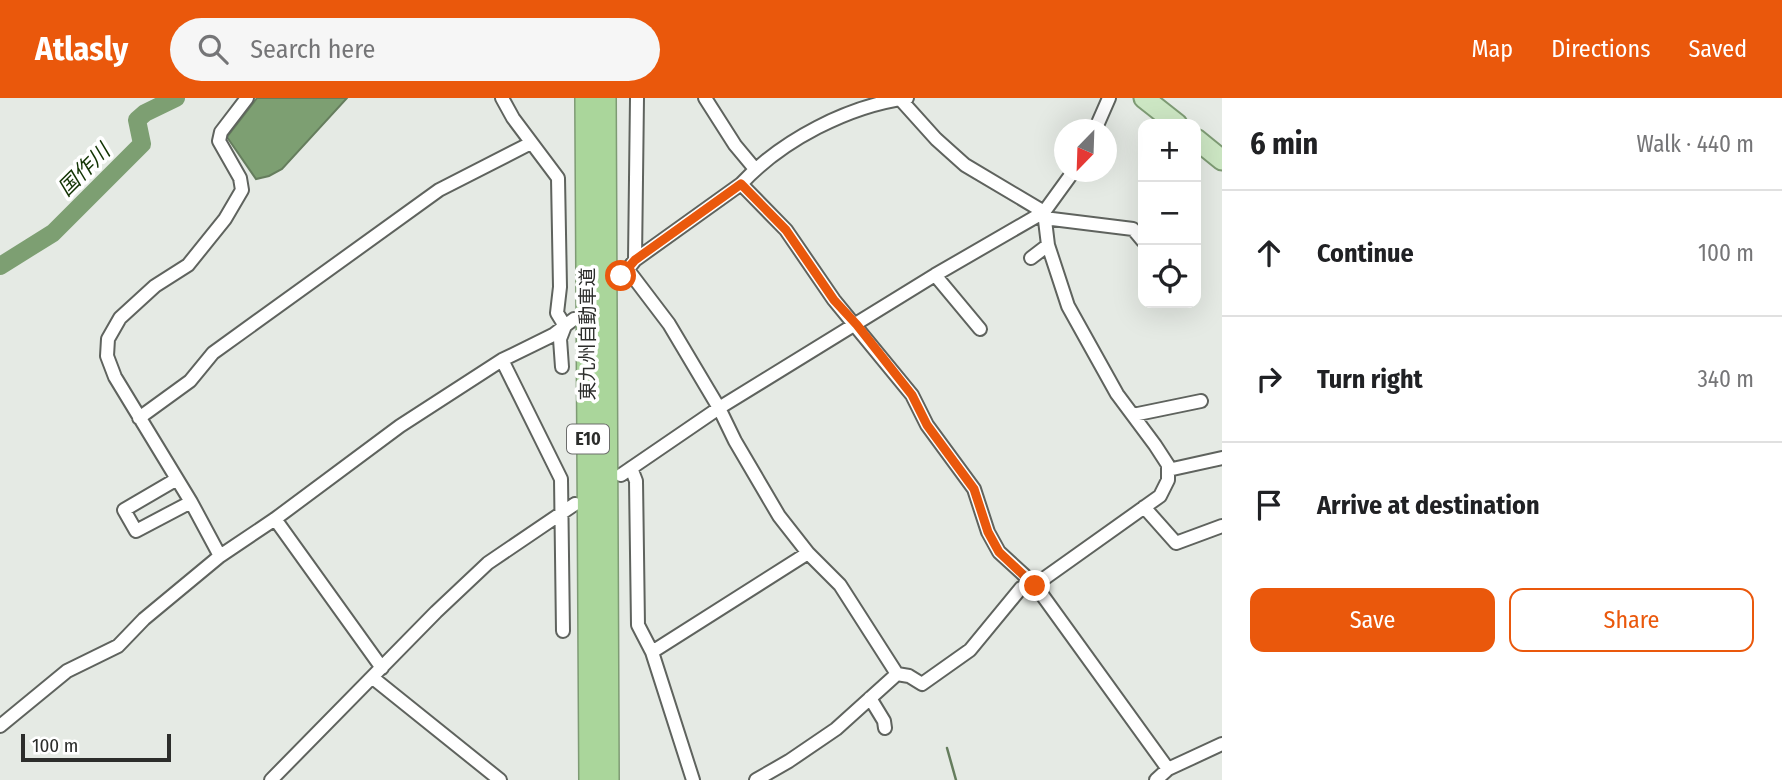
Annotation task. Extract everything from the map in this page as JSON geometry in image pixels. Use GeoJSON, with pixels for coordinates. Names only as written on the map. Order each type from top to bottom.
{"type":"FeatureCollection","features":[{"type":"Feature","properties":{"kind":"highway","name":"東九州自動車道"},"geometry":{"type":"LineString","coordinates":[[586,98],[590,780]]}},
{"type":"Feature","properties":{"kind":"highway","name":"東九州自動車道"},"geometry":{"type":"LineString","coordinates":[[605,98],[608,780]]}},
{"type":"Feature","properties":{"kind":"main road"},"geometry":{"type":"LineString","coordinates":[[1144,98],[1171,119]]}},
{"type":"Feature","properties":{"kind":"main road"},"geometry":{"type":"LineString","coordinates":[[1201,143],[1222,160]]}},
{"type":"Feature","properties":{"kind":"street"},"geometry":{"type":"LineString","coordinates":[[220,556],[191,502],[115,377],[107,356],[108,339],[120,318],[155,286],[188,265],[225,219],[242,190],[240,178],[219,141],[221,132],[247,98]]}},
{"type":"Feature","properties":{"kind":"street"},"geometry":{"type":"LineString","coordinates":[[502,98],[558,178],[557,313],[569,323]]}},
{"type":"Feature","properties":{"kind":"street"},"geometry":{"type":"LineString","coordinates":[[637,98],[628,268],[669,324],[779,516],[808,552],[840,585],[897,674],[909,676],[922,684],[970,650],[1021,588],[1035,586],[1160,496],[1168,480],[1168,466],[1117,394],[1069,306],[1048,245],[1044,215]]}},
{"type":"Feature","properties":{"kind":"street"},"geometry":{"type":"LineString","coordinates":[[705,98],[735,145],[755,169]]}},
{"type":"Feature","properties":{"kind":"street"},"geometry":{"type":"LineString","coordinates":[[628,268],[741,184],[755,169],[815,127],[858,109],[908,98]]}},
{"type":"Feature","properties":{"kind":"street"},"geometry":{"type":"LineString","coordinates":[[1100,119],[1109,98]]}},
{"type":"Feature","properties":{"kind":"street"},"geometry":{"type":"LineString","coordinates":[[900,99],[936,139],[965,165],[1044,215],[1138,232]]}},
{"type":"Feature","properties":{"kind":"street"},"geometry":{"type":"LineString","coordinates":[[139,418],[190,381],[213,353],[439,190],[531,143]]}},
{"type":"Feature","properties":{"kind":"street"},"geometry":{"type":"LineString","coordinates":[[693,780],[652,652],[638,625],[636,481],[626,472],[719,408],[935,275],[1044,215],[1066,182]]}},
{"type":"Feature","properties":{"kind":"street"},"geometry":{"type":"LineString","coordinates":[[741,184],[786,230],[834,300],[912,395],[927,425],[974,489],[988,532],[999,552],[1035,586],[1168,769]]}},
{"type":"Feature","properties":{"kind":"street"},"geometry":{"type":"LineString","coordinates":[[1031,258],[1048,245]]}},
{"type":"Feature","properties":{"kind":"street"},"geometry":{"type":"LineString","coordinates":[[935,275],[980,329]]}},
{"type":"Feature","properties":{"kind":"street"},"geometry":{"type":"LineString","coordinates":[[0,726],[67,671],[118,646],[144,619],[220,556],[275,519],[400,426],[502,360],[553,335],[569,323]]}},
{"type":"Feature","properties":{"kind":"street"},"geometry":{"type":"LineString","coordinates":[[562,367],[560,339],[569,323]]}},
{"type":"Feature","properties":{"kind":"street"},"geometry":{"type":"LineString","coordinates":[[502,360],[561,479],[563,631]]}},
{"type":"Feature","properties":{"kind":"street"},"geometry":{"type":"LineString","coordinates":[[1133,415],[1202,401]]}},
{"type":"Feature","properties":{"kind":"street"},"geometry":{"type":"LineString","coordinates":[[1168,470],[1222,457]]}},
{"type":"Feature","properties":{"kind":"street"},"geometry":{"type":"LineString","coordinates":[[177,479],[124,510],[136,531],[191,502]]}},
{"type":"Feature","properties":{"kind":"street"},"geometry":{"type":"LineString","coordinates":[[271,780],[436,612],[488,564],[575,504]]}},
{"type":"Feature","properties":{"kind":"street"},"geometry":{"type":"LineString","coordinates":[[1144,506],[1176,543],[1222,526]]}},
{"type":"Feature","properties":{"kind":"street"},"geometry":{"type":"LineString","coordinates":[[275,519],[377,673],[500,780]]}},
{"type":"Feature","properties":{"kind":"street"},"geometry":{"type":"LineString","coordinates":[[652,652],[808,552]]}},
{"type":"Feature","properties":{"kind":"street"},"geometry":{"type":"LineString","coordinates":[[756,780],[836,729],[897,674]]}},
{"type":"Feature","properties":{"kind":"street"},"geometry":{"type":"LineString","coordinates":[[870,698],[884,721],[885,728]]}},
{"type":"Feature","properties":{"kind":"street"},"geometry":{"type":"LineString","coordinates":[[1156,780],[1168,769],[1222,744]]}},
{"type":"Feature","properties":{"kind":"shaded area"},"geometry":{"type":"Polygon","coordinates":[[[257,98],[347,98],[282,169],[256,179],[227,137],[257,98]]]}},
{"type":"Feature","properties":{"kind":"waterway","name":"国作川"},"geometry":{"type":"LineString","coordinates":[[0,266],[53,233],[142,144],[137,120],[145,113],[176,98]]}},
{"type":"Feature","properties":{"kind":"waterway"},"geometry":{"type":"LineString","coordinates":[[947,748],[956,780]]}},
{"type":"Feature","properties":{"kind":"route"},"geometry":{"type":"LineString","coordinates":[[621,276],[635,260],[741,184],[786,230],[834,300],[912,395],[927,425],[974,489],[988,532],[999,552],[1035,586]]}}]}
